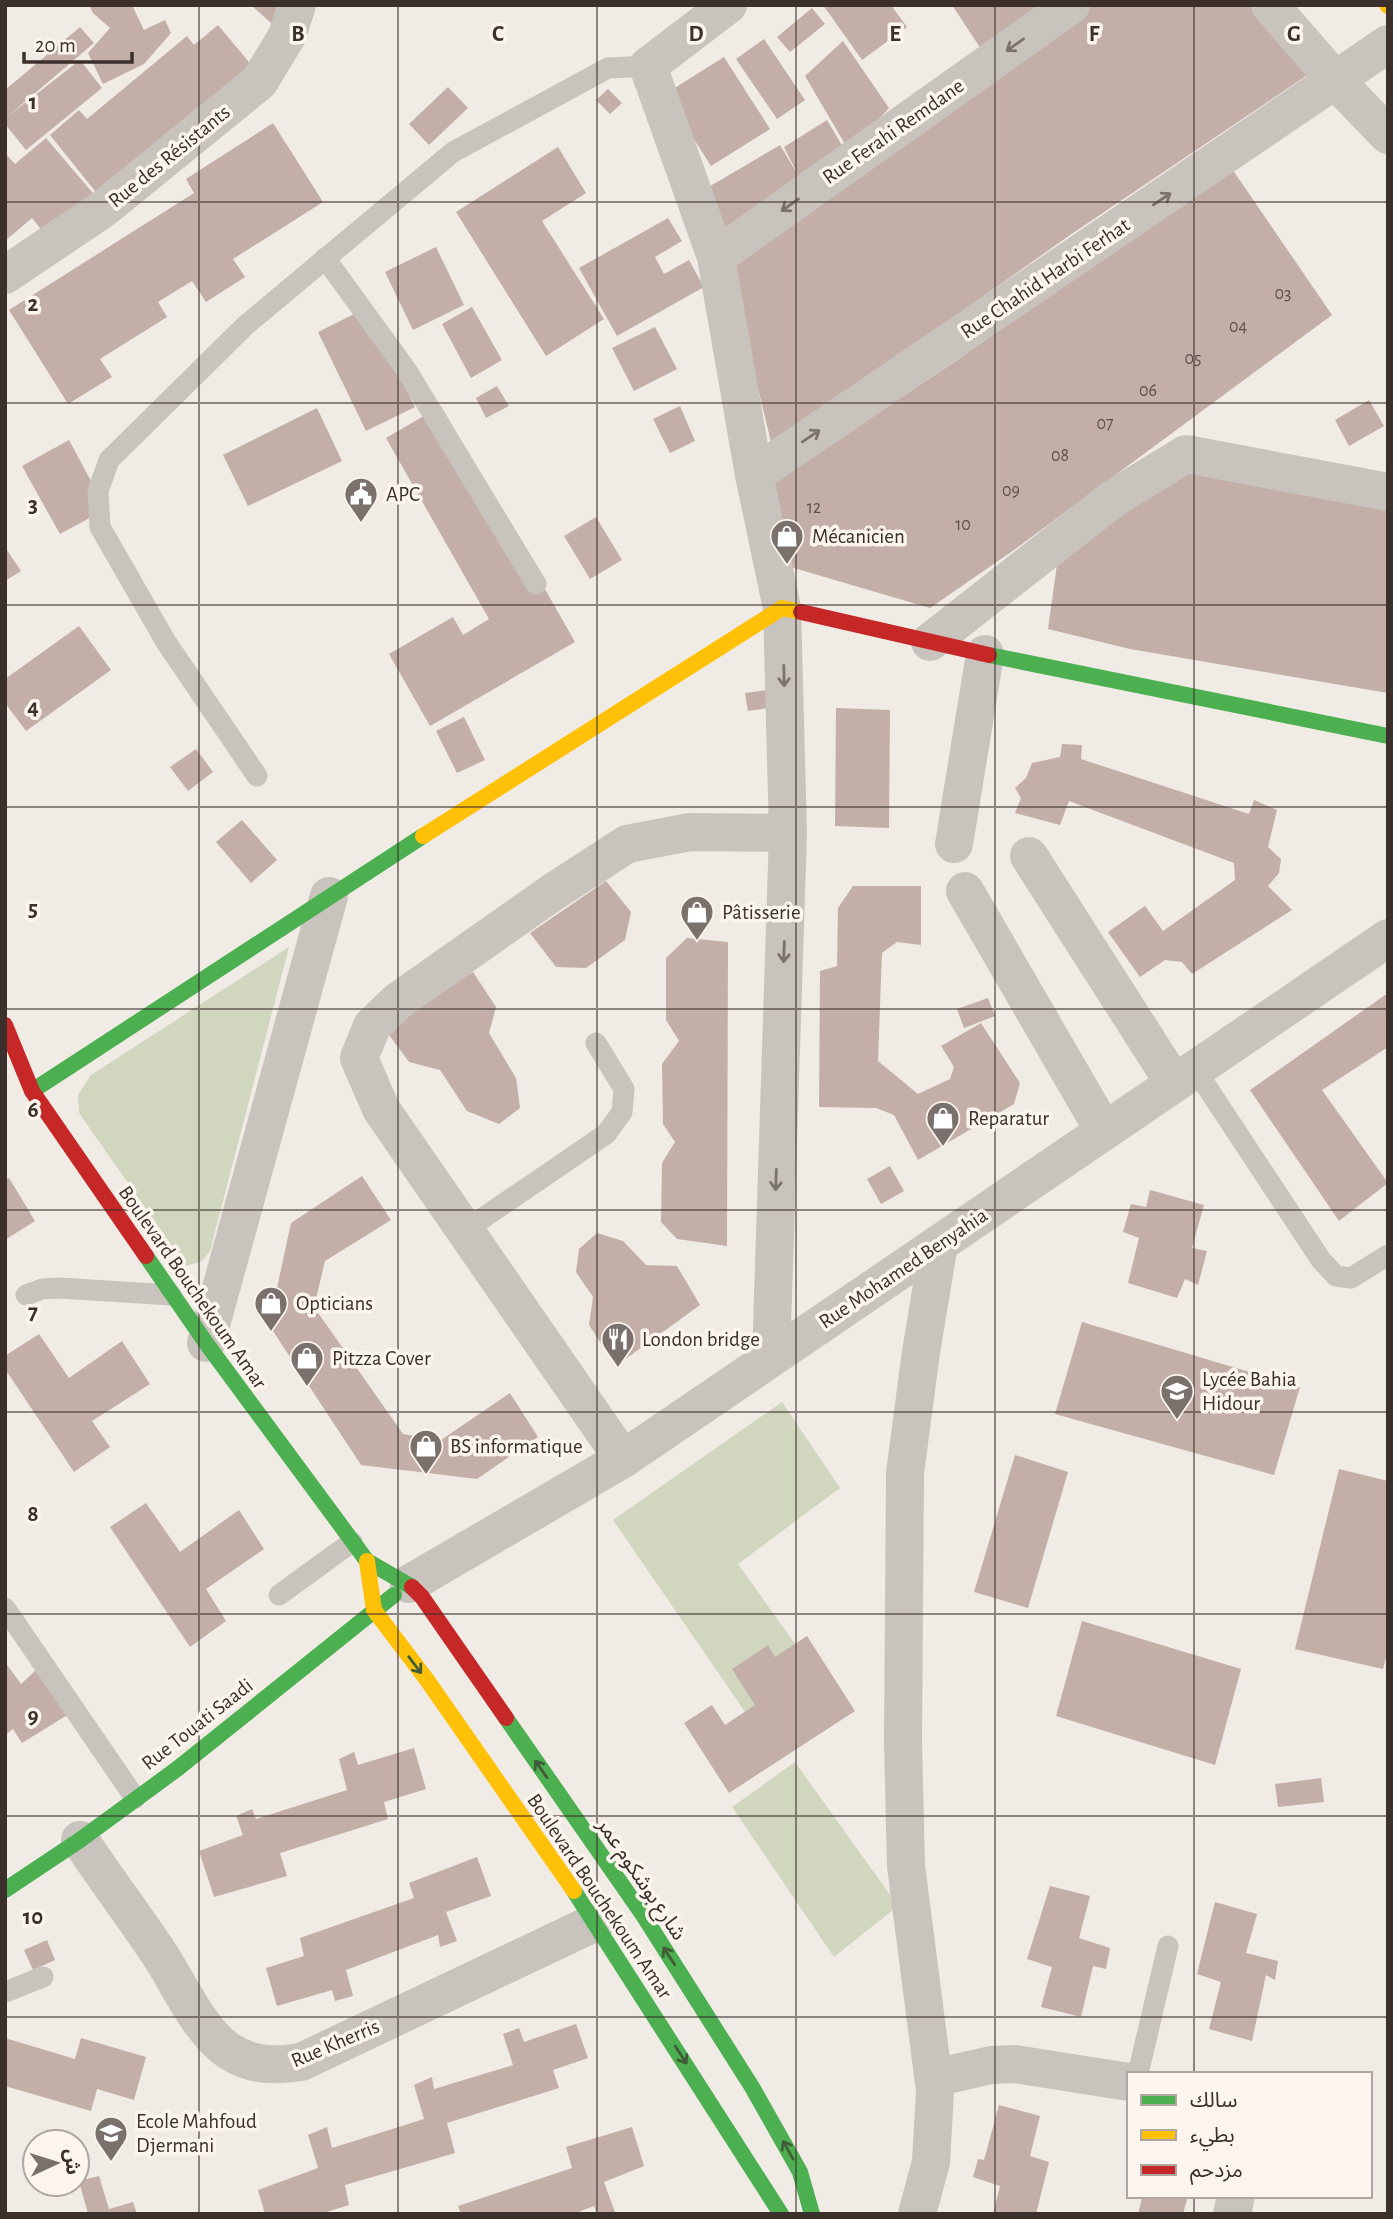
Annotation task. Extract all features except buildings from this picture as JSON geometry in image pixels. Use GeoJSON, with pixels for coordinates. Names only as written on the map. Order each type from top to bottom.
{"type":"FeatureCollection","features":[{"type":"Feature","properties":{"kind":"street","name":"Rue des Résistants"},"geometry":{"type":"LineString","coordinates":[[5,275],[103,209],[259,82],[287,36],[297,5]]}},
{"type":"Feature","properties":{"kind":"street"},"geometry":{"type":"LineString","coordinates":[[728,5],[648,66],[716,257],[754,474],[782,608],[788,833],[771,1358]]}},
{"type":"Feature","properties":{"kind":"street","name":"Rue Ferahi Remdane"},"geometry":{"type":"LineString","coordinates":[[716,257],[1071,5]]}},
{"type":"Feature","properties":{"kind":"street"},"geometry":{"type":"LineString","coordinates":[[1270,5],[1336,81],[1388,135]]}},
{"type":"Feature","properties":{"kind":"street","name":"Rue Chahid Harbi Ferhat"},"geometry":{"type":"LineString","coordinates":[[754,474],[1388,44]]}},
{"type":"Feature","properties":{"kind":"street"},"geometry":{"type":"LineString","coordinates":[[930,642],[1114,498],[1185,454],[1388,492]]}},
{"type":"Feature","properties":{"kind":"street"},"geometry":{"type":"LineString","coordinates":[[5,1059],[32,1091],[329,896],[782,608],[985,654],[1388,736]]}},
{"type":"Feature","properties":{"kind":"street"},"geometry":{"type":"LineString","coordinates":[[954,844],[985,654]]}},
{"type":"Feature","properties":{"kind":"street"},"geometry":{"type":"LineString","coordinates":[[623,1459],[381,1109],[359,1058],[372,1026],[398,1001],[626,844],[690,832],[788,833]]}},
{"type":"Feature","properties":{"kind":"street"},"geometry":{"type":"LineString","coordinates":[[1029,856],[1184,1076]]}},
{"type":"Feature","properties":{"kind":"street"},"geometry":{"type":"LineString","coordinates":[[965,891],[1104,1131]]}},
{"type":"Feature","properties":{"kind":"street"},"geometry":{"type":"LineString","coordinates":[[206,1343],[329,896]]}},
{"type":"Feature","properties":{"kind":"street","name":"Rue Mohamed Benyahia"},"geometry":{"type":"LineString","coordinates":[[410,1584],[623,1459],[1388,938]]}},
{"type":"Feature","properties":{"kind":"street","name":"Boulevard Bouchekoum Amar"},"geometry":{"type":"LineString","coordinates":[[5,1024],[32,1091],[171,1294],[367,1561]]}},
{"type":"Feature","properties":{"kind":"street"},"geometry":{"type":"LineString","coordinates":[[917,2214],[930,2162],[934,2078],[906,1866],[903,1690],[905,1473],[920,1352],[939,1244]]}},
{"type":"Feature","properties":{"kind":"street"},"geometry":{"type":"LineString","coordinates":[[367,1561],[410,1584]]}},
{"type":"Feature","properties":{"kind":"street"},"geometry":{"type":"LineString","coordinates":[[367,1561],[374,1610]]}},
{"type":"Feature","properties":{"kind":"street","name":"Rue Touati Saadi"},"geometry":{"type":"LineString","coordinates":[[5,1890],[80,1840],[177,1769],[410,1584]]}},
{"type":"Feature","properties":{"kind":"street","name":"شارع بوشكوم عمر"},"geometry":{"type":"LineString","coordinates":[[410,1584],[422,1597],[657,1938],[752,2087],[800,2172],[812,2214]]}},
{"type":"Feature","properties":{"kind":"street","name":"Boulevard Bouchekoum Amar"},"geometry":{"type":"LineString","coordinates":[[374,1610],[596,1923],[781,2214]]}},
{"type":"Feature","properties":{"kind":"street","name":"Rue Kherris"},"geometry":{"type":"LineString","coordinates":[[80,1840],[160,1955],[212,2036],[244,2059],[262,2064],[301,2062],[596,1923]]}},
{"type":"Feature","properties":{"kind":"street"},"geometry":{"type":"LineString","coordinates":[[934,2078],[990,2065],[1015,2064],[1127,2082]]}},
{"type":"Feature","properties":{"kind":"lane"},"geometry":{"type":"LineString","coordinates":[[257,776],[166,642],[100,527],[98,491],[109,460],[246,325],[453,152],[608,68],[648,66]]}},
{"type":"Feature","properties":{"kind":"lane"},"geometry":{"type":"LineString","coordinates":[[325,258],[407,371],[536,584]]}},
{"type":"Feature","properties":{"kind":"lane"},"geometry":{"type":"LineString","coordinates":[[464,1231],[606,1134],[622,1112],[624,1090],[596,1042]]}},
{"type":"Feature","properties":{"kind":"lane"},"geometry":{"type":"LineString","coordinates":[[1184,1076],[1321,1260],[1336,1276],[1351,1278],[1388,1255]]}},
{"type":"Feature","properties":{"kind":"lane"},"geometry":{"type":"LineString","coordinates":[[26,1295],[42,1289],[59,1288],[171,1294]]}},
{"type":"Feature","properties":{"kind":"lane"},"geometry":{"type":"LineString","coordinates":[[279,1595],[352,1542]]}},
{"type":"Feature","properties":{"kind":"lane"},"geometry":{"type":"LineString","coordinates":[[5,1608],[135,1798]]}},
{"type":"Feature","properties":{"kind":"lane"},"geometry":{"type":"LineString","coordinates":[[1138,2072],[1168,1945]]}},
{"type":"Feature","properties":{"kind":"lane"},"geometry":{"type":"LineString","coordinates":[[5,1992],[43,1977]]}},
{"type":"Feature","properties":{"kind":"green space"},"geometry":{"type":"Polygon","coordinates":[[[289,947],[210,1251],[202,1261],[186,1266],[79,1113],[78,1095],[91,1075],[289,947]]]}},
{"type":"Feature","properties":{"kind":"green space"},"geometry":{"type":"Polygon","coordinates":[[[782,1402],[840,1488],[738,1564],[841,1708],[777,1758],[613,1520],[782,1402]]]}},
{"type":"Feature","properties":{"kind":"green space"},"geometry":{"type":"Polygon","coordinates":[[[795,1762],[898,1906],[834,1957],[732,1807],[795,1762]]]}},
{"type":"Feature","properties":{"kind":"traffic: fast"},"geometry":{"type":"LineString","coordinates":[[989,655],[1388,736]]}},
{"type":"Feature","properties":{"kind":"traffic: fast"},"geometry":{"type":"LineString","coordinates":[[32,1091],[423,836]]}},
{"type":"Feature","properties":{"kind":"traffic: fast"},"geometry":{"type":"LineString","coordinates":[[146,1256],[206,1343],[367,1561],[412,1587]]}},
{"type":"Feature","properties":{"kind":"traffic: fast"},"geometry":{"type":"LineString","coordinates":[[5,1890],[80,1840],[177,1769],[394,1595]]}},
{"type":"Feature","properties":{"kind":"traffic: fast"},"geometry":{"type":"LineString","coordinates":[[506,1718],[643,1915],[752,2087],[800,2172],[812,2214]]}},
{"type":"Feature","properties":{"kind":"traffic: fast"},"geometry":{"type":"LineString","coordinates":[[574,1891],[781,2214]]}},
{"type":"Feature","properties":{"kind":"traffic: slow"},"geometry":{"type":"LineString","coordinates":[[423,836],[782,608],[801,612]]}},
{"type":"Feature","properties":{"kind":"traffic: slow"},"geometry":{"type":"LineString","coordinates":[[367,1561],[374,1610],[427,1680],[574,1891]]}},
{"type":"Feature","properties":{"kind":"traffic: jam"},"geometry":{"type":"LineString","coordinates":[[801,612],[989,655]]}},
{"type":"Feature","properties":{"kind":"traffic: jam"},"geometry":{"type":"LineString","coordinates":[[5,1025],[32,1091],[146,1256]]}},
{"type":"Feature","properties":{"kind":"traffic: jam"},"geometry":{"type":"LineString","coordinates":[[412,1587],[422,1597],[506,1718]]}},
{"type":"Feature","properties":{"kind":"place","name":"APC"},"geometry":{"type":"Point","coordinates":[361,524]}},
{"type":"Feature","properties":{"kind":"place","name":"Mécanicien"},"geometry":{"type":"Point","coordinates":[787,566]}},
{"type":"Feature","properties":{"kind":"place","name":"Pâtisserie"},"geometry":{"type":"Point","coordinates":[697,942]}},
{"type":"Feature","properties":{"kind":"place","name":"Reparatur"},"geometry":{"type":"Point","coordinates":[943,1148]}},
{"type":"Feature","properties":{"kind":"place","name":"Opticians"},"geometry":{"type":"Point","coordinates":[271,1333]}},
{"type":"Feature","properties":{"kind":"place","name":"London bridge"},"geometry":{"type":"Point","coordinates":[618,1369]}},
{"type":"Feature","properties":{"kind":"place","name":"Pitzza Cover"},"geometry":{"type":"Point","coordinates":[307,1388]}},
{"type":"Feature","properties":{"kind":"place","name":"Lycée Bahia Hidour"},"geometry":{"type":"Point","coordinates":[1177,1421]}},
{"type":"Feature","properties":{"kind":"place","name":"BS informatique"},"geometry":{"type":"Point","coordinates":[426,1476]}},
{"type":"Feature","properties":{"kind":"place","name":"Ecole Mahfoud Djermani"},"geometry":{"type":"Point","coordinates":[111,2163]}}]}
